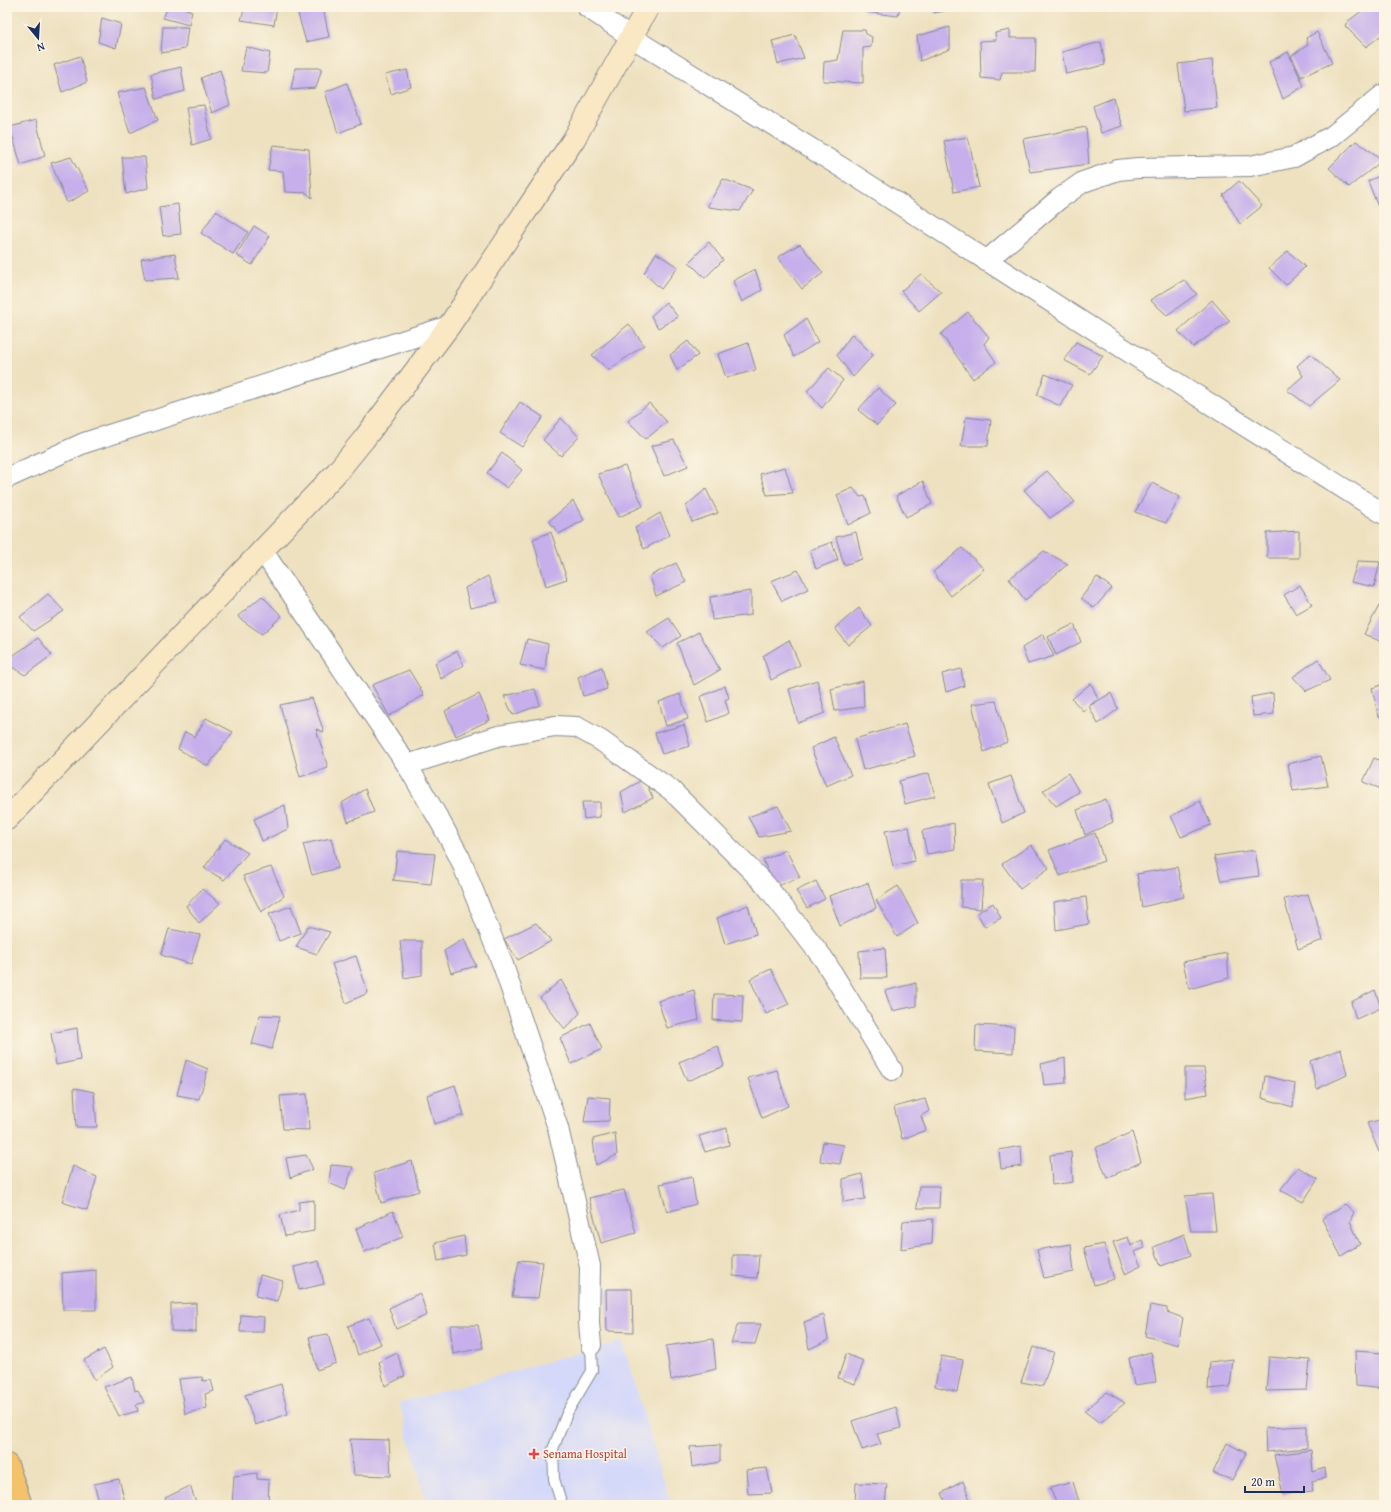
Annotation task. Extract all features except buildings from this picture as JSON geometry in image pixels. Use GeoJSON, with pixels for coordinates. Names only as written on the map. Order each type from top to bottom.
{"type":"FeatureCollection","features":[{"type":"Feature","properties":{"kind":"main road"},"geometry":{"type":"LineString","coordinates":[[7,1465],[21,1505]]}},
{"type":"Feature","properties":{"kind":"street"},"geometry":{"type":"LineString","coordinates":[[587,7],[631,37],[849,172],[1384,514]]}},
{"type":"Feature","properties":{"kind":"street"},"geometry":{"type":"LineString","coordinates":[[7,819],[336,472],[368,433],[448,326],[574,139],[648,7]]}},
{"type":"Feature","properties":{"kind":"street"},"geometry":{"type":"LineString","coordinates":[[986,261],[1059,199],[1083,182],[1118,170],[1138,168],[1250,166],[1294,157],[1332,136],[1384,94]]}},
{"type":"Feature","properties":{"kind":"street"},"geometry":{"type":"LineString","coordinates":[[7,478],[84,443],[448,326]]}},
{"type":"Feature","properties":{"kind":"street"},"geometry":{"type":"LineString","coordinates":[[262,550],[406,765],[460,858],[504,965],[558,1128],[590,1266],[589,1323],[591,1345]]}},
{"type":"Feature","properties":{"kind":"street"},"geometry":{"type":"LineString","coordinates":[[406,765],[498,736],[555,726],[577,727],[600,740],[671,790],[765,884],[823,958],[892,1070]]}},
{"type":"Feature","properties":{"kind":"lane"},"geometry":{"type":"LineString","coordinates":[[562,1505],[554,1479],[553,1449],[567,1414],[592,1371],[591,1345]]}},
{"type":"Feature","properties":{"kind":"shaded area","name":"Senama Hospital"},"geometry":{"type":"Polygon","coordinates":[[[622,1341],[671,1505],[427,1505],[399,1403],[622,1341]]]}},
{"type":"Feature","properties":{"kind":"place","name":"Senama Hospital"},"geometry":{"type":"Point","coordinates":[534,1454]}}]}
